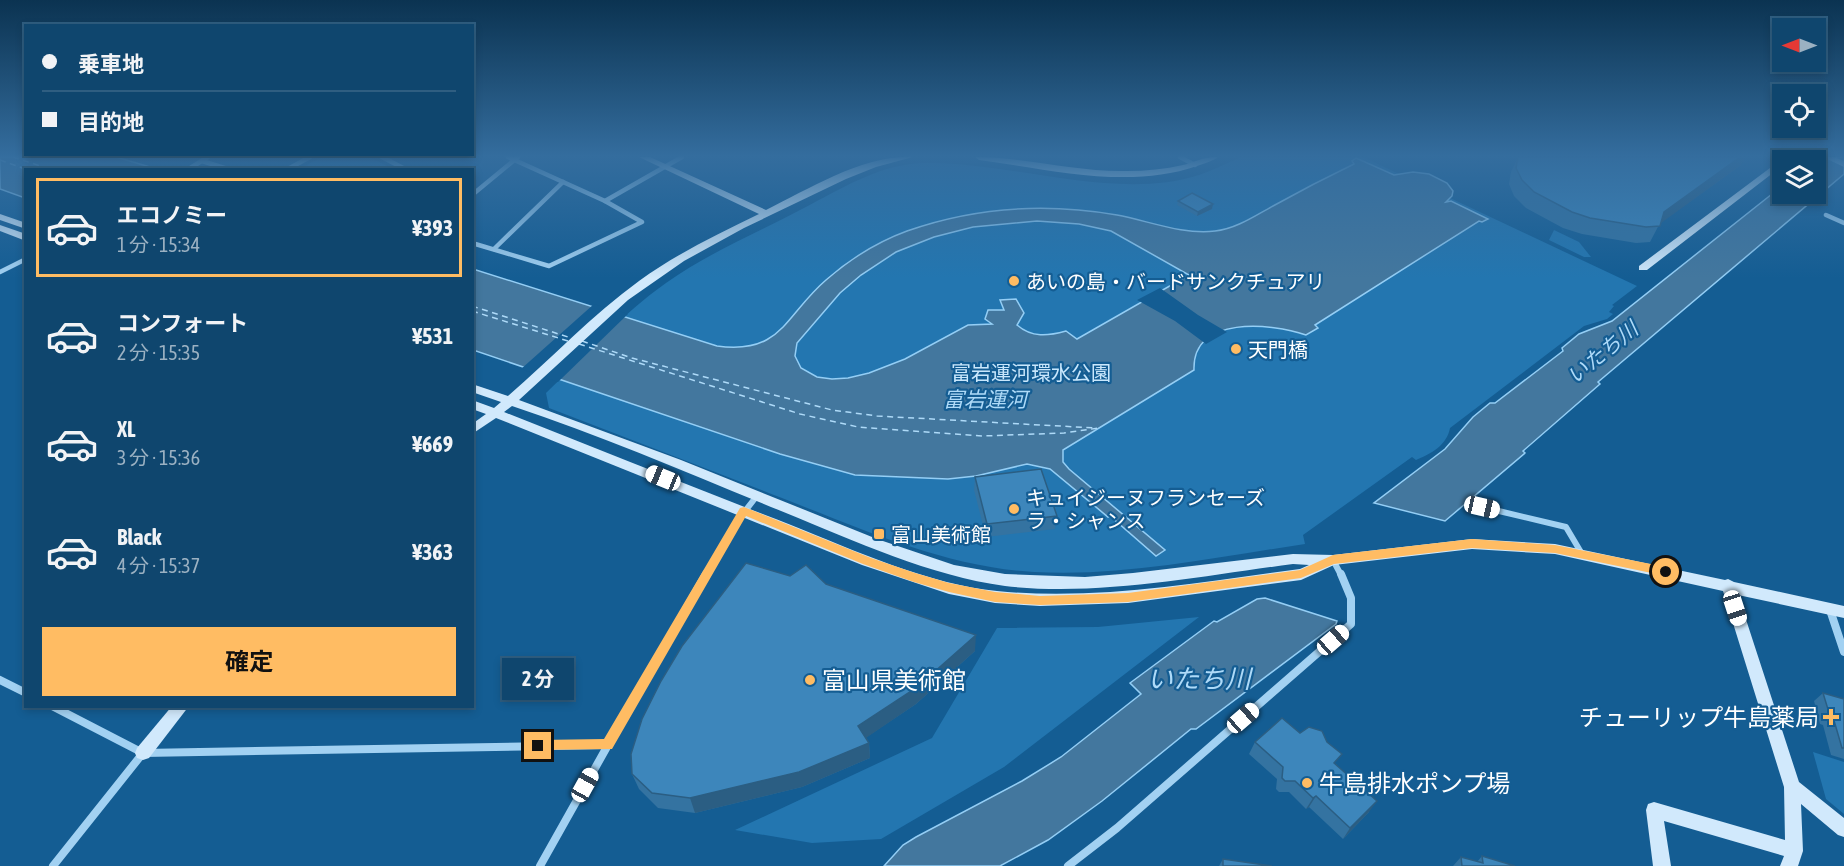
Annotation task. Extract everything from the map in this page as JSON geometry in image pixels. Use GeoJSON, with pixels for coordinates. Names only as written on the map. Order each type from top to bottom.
{"type":"FeatureCollection","features":[{"type":"Feature","properties":{"kind":"street"},"geometry":{"type":"LineString","coordinates":[[494,249],[546,197]]}},
{"type":"Feature","properties":{"kind":"street"},"geometry":{"type":"LineString","coordinates":[[474,244],[549,266],[642,222],[597,197]]}},
{"type":"Feature","properties":{"kind":"street"},"geometry":{"type":"LineString","coordinates":[[605,201],[611,197]]}},
{"type":"Feature","properties":{"kind":"street"},"geometry":{"type":"LineString","coordinates":[[731,197],[767,214]]}},
{"type":"Feature","properties":{"kind":"street"},"geometry":{"type":"LineString","coordinates":[[474,428],[510,401],[624,298],[668,266],[798,197]]}},
{"type":"Feature","properties":{"kind":"street"},"geometry":{"type":"LineString","coordinates":[[1643,268],[1735,197]]}},
{"type":"Feature","properties":{"kind":"street"},"geometry":{"type":"LineString","coordinates":[[1826,215],[1841,222],[1844,216]]}},
{"type":"Feature","properties":{"kind":"street"},"geometry":{"type":"LineString","coordinates":[[0,217],[24,225]]}},
{"type":"Feature","properties":{"kind":"street"},"geometry":{"type":"LineString","coordinates":[[0,228],[24,237]]}},
{"type":"Feature","properties":{"kind":"street"},"geometry":{"type":"LineString","coordinates":[[0,272],[24,260]]}},
{"type":"Feature","properties":{"kind":"street"},"geometry":{"type":"LineString","coordinates":[[474,389],[677,464],[915,558],[954,570],[1005,580],[1085,583],[1293,559],[1337,559],[1472,544],[1522,546],[1582,555],[1837,610],[1844,652]]}},
{"type":"Feature","properties":{"kind":"street"},"geometry":{"type":"LineString","coordinates":[[474,405],[895,571],[949,588],[995,597],[1040,600],[1128,597],[1301,574],[1337,559]]}},
{"type":"Feature","properties":{"kind":"street"},"geometry":{"type":"LineString","coordinates":[[540,866],[744,511],[756,497]]}},
{"type":"Feature","properties":{"kind":"street"},"geometry":{"type":"LineString","coordinates":[[1482,507],[1566,527],[1582,555]]}},
{"type":"Feature","properties":{"kind":"street"},"geometry":{"type":"LineString","coordinates":[[1068,866],[1118,828],[1351,624],[1354,615],[1350,588],[1337,559]]}},
{"type":"Feature","properties":{"kind":"street"},"geometry":{"type":"LineString","coordinates":[[1662,866],[1654,810],[1791,858],[1792,787],[1728,585]]}},
{"type":"Feature","properties":{"kind":"street"},"geometry":{"type":"LineString","coordinates":[[0,680],[24,692]]}},
{"type":"Feature","properties":{"kind":"street"},"geometry":{"type":"LineString","coordinates":[[56,708],[143,753],[608,745]]}},
{"type":"Feature","properties":{"kind":"street"},"geometry":{"type":"LineString","coordinates":[[53,866],[180,708]]}},
{"type":"Feature","properties":{"kind":"street"},"geometry":{"type":"LineString","coordinates":[[1792,787],[1844,828]]}},
{"type":"Feature","properties":{"kind":"green space","name":"富岩運河環水公園"},"geometry":{"type":"Polygon","coordinates":[[[824,197],[1449,197],[1637,286],[1612,305],[1614,306],[1609,312],[1613,314],[1607,319],[1584,326],[1450,428],[1446,439],[1438,448],[1416,460],[1412,457],[1303,535],[1305,544],[1136,569],[1068,573],[1034,572],[969,563],[906,545],[549,408],[546,393],[650,295],[682,272],[824,197]]]}},
{"type":"Feature","properties":{"kind":"green space"},"geometry":{"type":"Polygon","coordinates":[[[1554,230],[1579,242],[1591,257],[1584,257],[1549,240],[1554,230]]]}},
{"type":"Feature","properties":{"kind":"green space"},"geometry":{"type":"Polygon","coordinates":[[[1199,617],[1004,767],[881,839],[812,843],[735,830],[932,738],[997,628],[1098,627],[1199,617]]]}},
{"type":"Feature","properties":{"kind":"green space"},"geometry":{"type":"Polygon","coordinates":[[[1813,752],[1844,762],[1844,814],[1826,799],[1813,752]]]}},
{"type":"Feature","properties":{"kind":"water","name":"富岩運河"},"geometry":{"type":"Polygon","coordinates":[[[1289,197],[1451,197],[1446,202],[1451,201],[1488,219],[1479,221],[1315,325],[1318,328],[1306,335],[1255,326],[1236,327],[1220,332],[1206,340],[1197,352],[1194,370],[1063,450],[1063,462],[1069,469],[1165,550],[1156,556],[1050,469],[1027,464],[976,476],[948,479],[855,475],[780,454],[474,350],[474,269],[717,346],[739,347],[756,344],[780,330],[826,280],[864,252],[896,235],[933,223],[985,212],[1038,208],[1091,211],[1203,232],[1231,228],[1289,197]],[[1037,221],[973,227],[934,237],[896,252],[861,275],[840,293],[797,343],[795,356],[801,368],[817,377],[848,378],[869,373],[905,359],[968,325],[992,324],[985,319],[988,310],[1004,310],[1000,300],[1016,299],[1024,313],[1017,325],[1023,329],[1040,335],[1066,331],[1077,339],[1189,275],[1111,231],[1079,224],[1037,221]]]}},
{"type":"Feature","properties":{"kind":"water","name":"いたち川"},"geometry":{"type":"Polygon","coordinates":[[[1768,197],[1772,197],[1772,204],[1809,204],[1598,382],[1600,384],[1523,451],[1525,453],[1445,521],[1374,503],[1445,449],[1473,417],[1563,351],[1562,348],[1579,334],[1612,321],[1768,197]]]}},
{"type":"Feature","properties":{"kind":"water","name":"いたち川"},"geometry":{"type":"Polygon","coordinates":[[[1265,598],[1337,621],[1336,624],[1196,729],[1191,729],[1102,801],[1048,840],[1000,866],[884,866],[903,845],[1022,781],[1061,757],[1141,694],[1130,683],[1214,621],[1217,622],[1257,599],[1265,598]]]}},
{"type":"Feature","properties":{"kind":"pier"},"geometry":{"type":"Polygon","coordinates":[[[1160,288],[1227,332],[1206,344],[1175,321],[1137,300],[1160,288]]]}},
{"type":"Feature","properties":{"kind":"pier"},"geometry":{"type":"Polygon","coordinates":[[[594,304],[628,314],[558,382],[521,369],[594,304]]]}},
{"type":"Feature","properties":{"kind":"building"},"geometry":{"type":"Polygon","coordinates":[[[1184,197],[1200,197],[1213,204],[1198,212],[1178,201],[1184,197]]]}},
{"type":"Feature","properties":{"kind":"building"},"geometry":{"type":"Polygon","coordinates":[[[1544,197],[1684,197],[1664,212],[1660,226],[1646,227],[1590,218],[1572,212],[1544,197]]]}},
{"type":"Feature","properties":{"kind":"building","name":"キュイジーヌフランセーズ ラ・シャンス"},"geometry":{"type":"Polygon","coordinates":[[[1041,469],[1057,516],[987,524],[975,477],[1041,469]]]}},
{"type":"Feature","properties":{"kind":"building","name":"富山県美術館"},"geometry":{"type":"Polygon","coordinates":[[[746,563],[790,576],[806,565],[826,584],[976,635],[916,688],[858,726],[869,743],[799,772],[690,798],[652,793],[632,774],[631,754],[642,719],[682,646],[746,563]]]}},
{"type":"Feature","properties":{"kind":"building"},"geometry":{"type":"Polygon","coordinates":[[[1823,693],[1844,699],[1844,748],[1842,748],[1823,693]]]}},
{"type":"Feature","properties":{"kind":"building","name":"牛島排水ポンプ場"},"geometry":{"type":"Polygon","coordinates":[[[1282,718],[1300,733],[1309,727],[1322,731],[1327,742],[1342,754],[1334,763],[1377,801],[1350,828],[1316,796],[1313,798],[1295,781],[1285,781],[1282,778],[1283,767],[1255,742],[1282,718]]]}},
{"type":"Feature","properties":{"kind":"building"},"geometry":{"type":"Polygon","coordinates":[[[1482,856],[1515,866],[1462,866],[1461,857],[1483,863],[1482,856]]]}},
{"type":"Feature","properties":{"kind":"building"},"geometry":{"type":"Polygon","coordinates":[[[1223,859],[1272,866],[1223,866],[1223,859]]]}},
{"type":"Feature","properties":{"kind":"ferry route"},"geometry":{"type":"LineString","coordinates":[[474,307],[571,338]]}},
{"type":"Feature","properties":{"kind":"ferry route"},"geometry":{"type":"LineString","coordinates":[[474,312],[568,341]]}},
{"type":"Feature","properties":{"kind":"ferry route"},"geometry":{"type":"LineString","coordinates":[[582,341],[632,358],[832,410],[877,416],[1095,428]]}},
{"type":"Feature","properties":{"kind":"ferry route"},"geometry":{"type":"LineString","coordinates":[[579,344],[800,414],[858,427],[983,436],[1064,433],[1099,428]]}},
{"type":"Feature","properties":{"kind":"place","name":"あいの島・バードサンクチュアリ"},"geometry":{"type":"Point","coordinates":[1014,281]}},
{"type":"Feature","properties":{"kind":"place","name":"天門橋"},"geometry":{"type":"Point","coordinates":[1236,349]}},
{"type":"Feature","properties":{"kind":"place","name":"キュイジーヌフランセーズ ラ・シャンス"},"geometry":{"type":"Point","coordinates":[1014,509]}},
{"type":"Feature","properties":{"kind":"place","name":"富山美術館"},"geometry":{"type":"Point","coordinates":[879,534]}},
{"type":"Feature","properties":{"kind":"place","name":"富山県美術館"},"geometry":{"type":"Point","coordinates":[810,680]}},
{"type":"Feature","properties":{"kind":"place","name":"チューリップ牛島薬局"},"geometry":{"type":"Point","coordinates":[1831,717]}},
{"type":"Feature","properties":{"kind":"place","name":"牛島排水ポンプ場"},"geometry":{"type":"Point","coordinates":[1307,783]}},
{"type":"Feature","properties":{"kind":"route"},"geometry":{"type":"LineString","coordinates":[[538,746],[608,745],[744,511],[867,561],[949,588],[995,597],[1040,600],[1128,597],[1301,574],[1333,560],[1472,544],[1512,544],[1555,549],[1666,572]]}}]}
